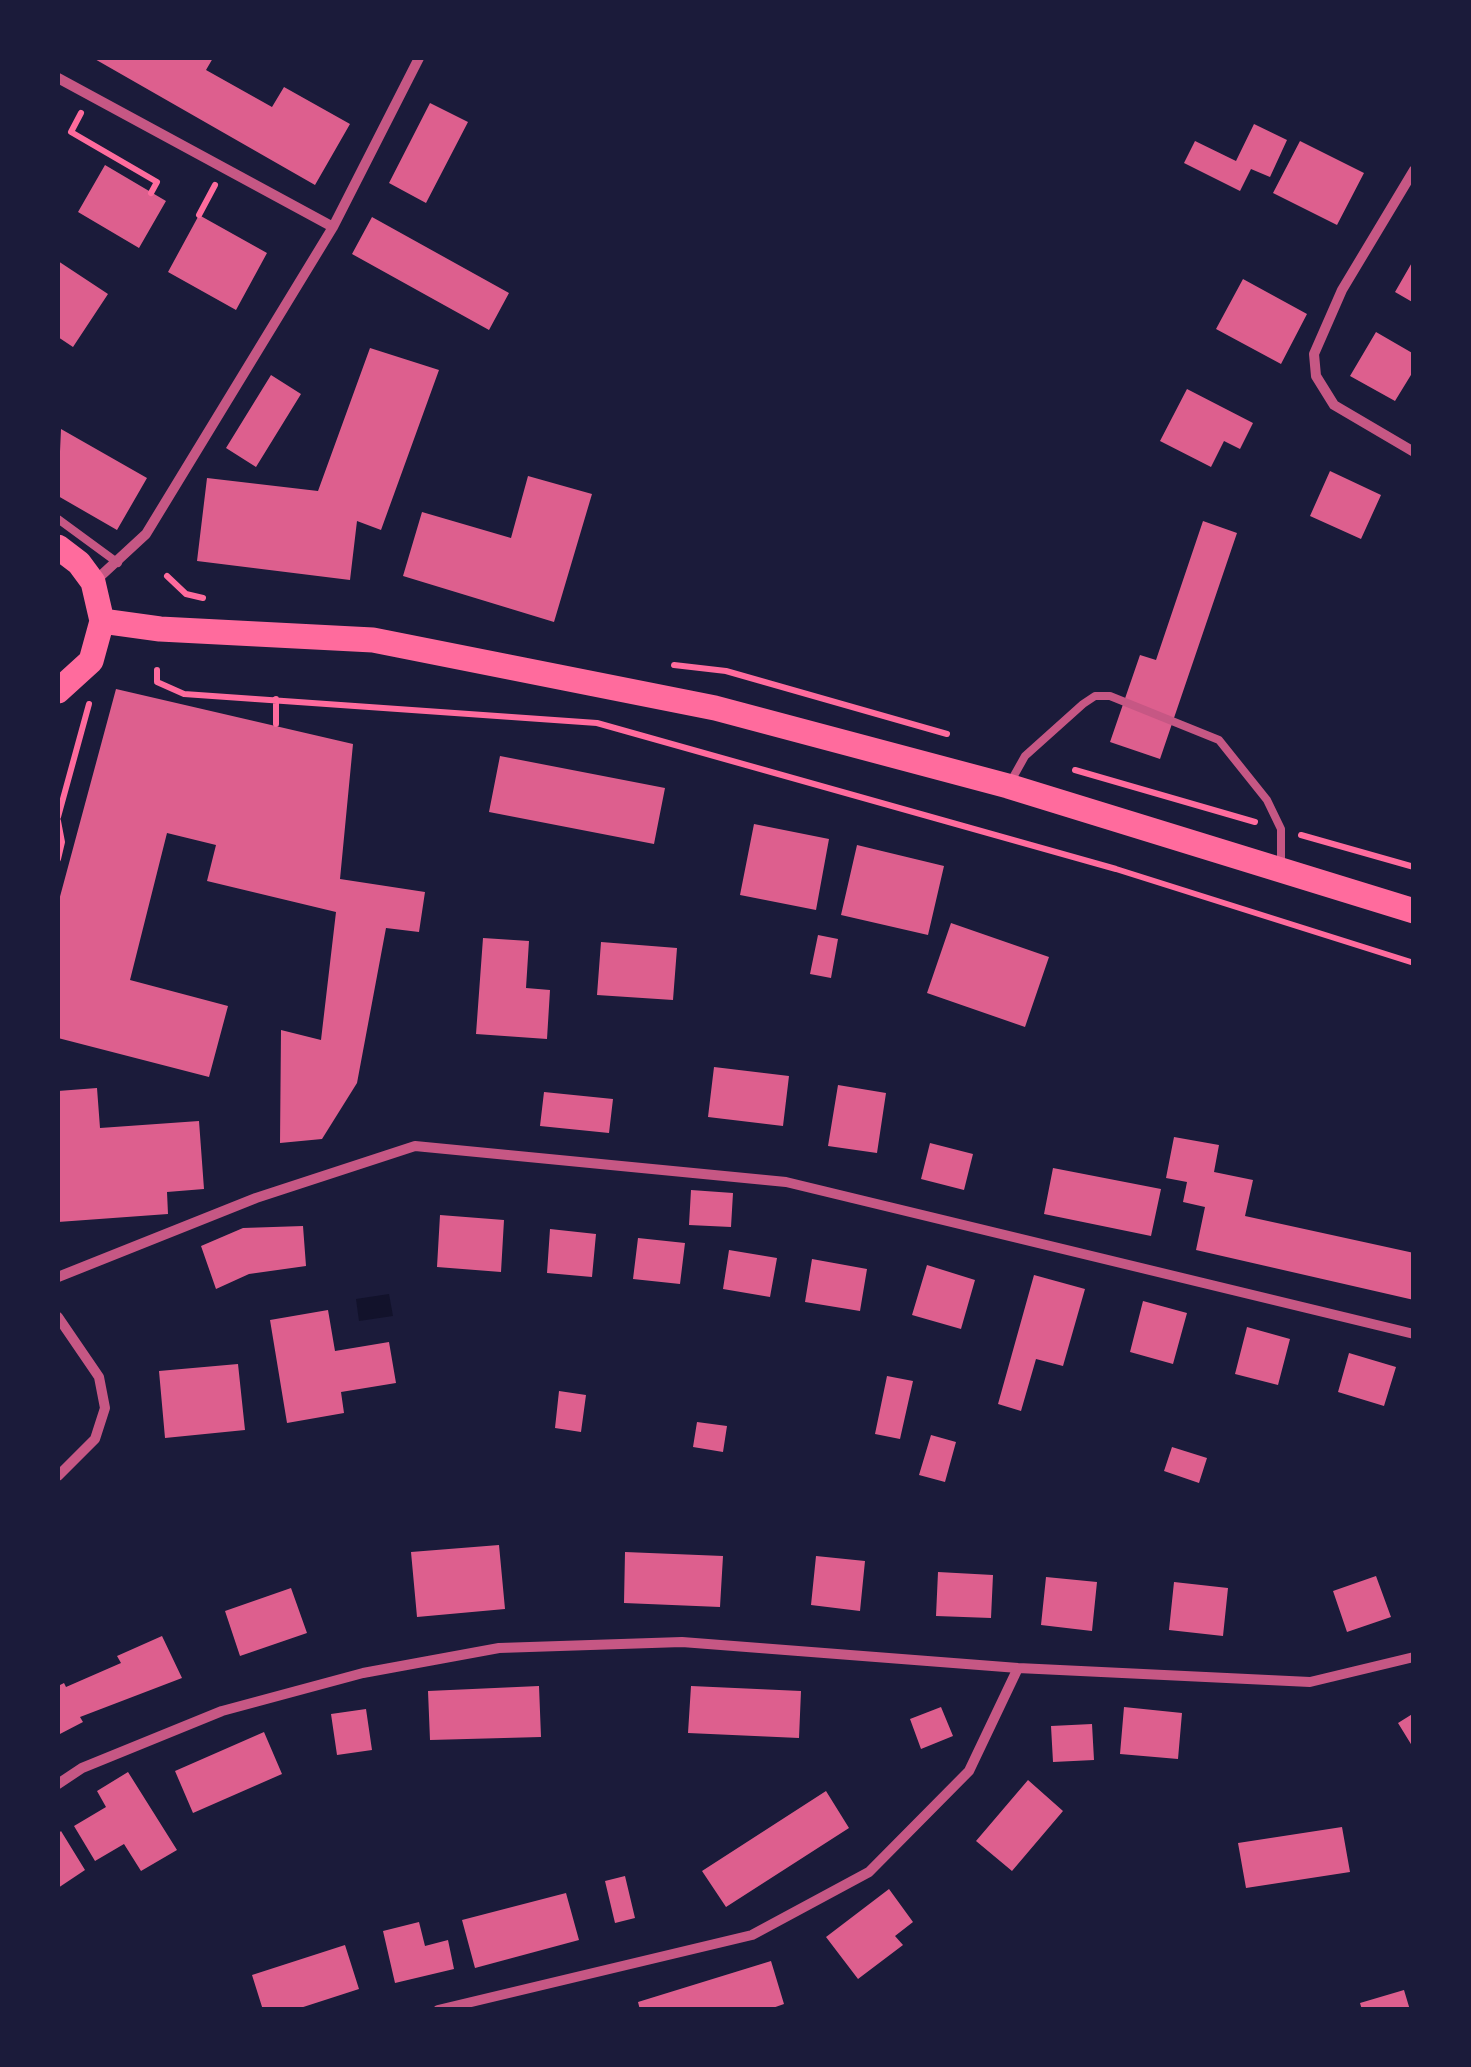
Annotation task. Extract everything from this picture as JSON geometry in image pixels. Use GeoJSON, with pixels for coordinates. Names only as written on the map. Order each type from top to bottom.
{"type":"FeatureCollection","features":[{"type":"Feature","properties":{"kind":"main road"},"geometry":{"type":"LineString","coordinates":[[58,547],[93,582],[102,621],[91,661],[58,691]]}},
{"type":"Feature","properties":{"kind":"main road"},"geometry":{"type":"LineString","coordinates":[[102,621],[160,629],[373,640],[716,708],[1008,786],[1414,911]]}},
{"type":"Feature","properties":{"kind":"street"},"geometry":{"type":"LineString","coordinates":[[93,582],[146,534],[333,227],[419,58]]}},
{"type":"Feature","properties":{"kind":"street"},"geometry":{"type":"LineString","coordinates":[[58,78],[333,227]]}},
{"type":"Feature","properties":{"kind":"street"},"geometry":{"type":"LineString","coordinates":[[1414,170],[1342,290],[1314,354],[1316,376],[1334,405],[1414,452]]}},
{"type":"Feature","properties":{"kind":"street"},"geometry":{"type":"LineString","coordinates":[[58,1278],[256,1198],[414,1146],[786,1182],[1414,1334]]}},
{"type":"Feature","properties":{"kind":"street"},"geometry":{"type":"LineString","coordinates":[[58,1317],[98,1377],[105,1408],[95,1439],[58,1476]]}},
{"type":"Feature","properties":{"kind":"street"},"geometry":{"type":"LineString","coordinates":[[58,1784],[82,1768],[222,1710],[363,1673],[499,1648],[682,1642],[1018,1668],[1310,1682],[1414,1658]]}},
{"type":"Feature","properties":{"kind":"street"},"geometry":{"type":"LineString","coordinates":[[438,2010],[752,1936],[869,1872],[969,1771],[1018,1668]]}},
{"type":"Feature","properties":{"kind":"lane"},"geometry":{"type":"LineString","coordinates":[[58,519],[118,563]]}},
{"type":"Feature","properties":{"kind":"lane"},"geometry":{"type":"LineString","coordinates":[[1008,786],[1025,756],[1083,704],[1095,696],[1110,696],[1219,740],[1267,800],[1280,829],[1281,867]]}},
{"type":"Feature","properties":{"kind":"path"},"geometry":{"type":"LineString","coordinates":[[90,96],[70,132],[157,182],[151,193]]}},
{"type":"Feature","properties":{"kind":"path"},"geometry":{"type":"LineString","coordinates":[[157,670],[156,682],[184,694],[597,723],[1116,869],[1414,963]]}},
{"type":"Feature","properties":{"kind":"path"},"geometry":{"type":"LineString","coordinates":[[58,859],[62,842],[58,819],[93,688]]}},
{"type":"Feature","properties":{"kind":"path"},"geometry":{"type":"LineString","coordinates":[[276,700],[276,724]]}},
{"type":"Feature","properties":{"kind":"shaded area"},"geometry":{"type":"Polygon","coordinates":[[[389,1294],[393,1316],[359,1321],[356,1299],[389,1294]]]}},
{"type":"Feature","properties":{"kind":"building"},"geometry":{"type":"Polygon","coordinates":[[[93,58],[213,58],[206,70],[272,107],[284,87],[350,124],[315,185],[93,58]]]}},
{"type":"Feature","properties":{"kind":"building"},"geometry":{"type":"Polygon","coordinates":[[[430,103],[468,122],[426,203],[389,183],[430,103]]]}},
{"type":"Feature","properties":{"kind":"building"},"geometry":{"type":"Polygon","coordinates":[[[1254,124],[1287,140],[1270,177],[1251,169],[1240,191],[1184,163],[1195,141],[1236,161],[1254,124]]]}},
{"type":"Feature","properties":{"kind":"building"},"geometry":{"type":"Polygon","coordinates":[[[1300,141],[1364,173],[1337,225],[1273,193],[1300,141]]]}},
{"type":"Feature","properties":{"kind":"building"},"geometry":{"type":"Polygon","coordinates":[[[105,165],[166,201],[139,248],[78,212],[105,165]]]}},
{"type":"Feature","properties":{"kind":"building"},"geometry":{"type":"Polygon","coordinates":[[[199,215],[267,253],[236,310],[168,272],[199,215]]]}},
{"type":"Feature","properties":{"kind":"building"},"geometry":{"type":"Polygon","coordinates":[[[372,217],[509,293],[489,330],[352,254],[372,217]]]}},
{"type":"Feature","properties":{"kind":"building"},"geometry":{"type":"Polygon","coordinates":[[[1414,259],[1414,303],[1395,292],[1414,259]]]}},
{"type":"Feature","properties":{"kind":"building"},"geometry":{"type":"Polygon","coordinates":[[[58,261],[108,294],[73,347],[58,337],[58,261]]]}},
{"type":"Feature","properties":{"kind":"building"},"geometry":{"type":"Polygon","coordinates":[[[1243,279],[1307,314],[1281,364],[1216,329],[1243,279]]]}},
{"type":"Feature","properties":{"kind":"building"},"geometry":{"type":"Polygon","coordinates":[[[1376,332],[1414,354],[1414,370],[1395,401],[1350,376],[1376,332]]]}},
{"type":"Feature","properties":{"kind":"building"},"geometry":{"type":"Polygon","coordinates":[[[370,348],[439,370],[381,530],[357,521],[350,580],[197,561],[207,478],[318,491],[370,348]]]}},
{"type":"Feature","properties":{"kind":"building"},"geometry":{"type":"Polygon","coordinates":[[[271,375],[301,394],[256,467],[226,448],[271,375]]]}},
{"type":"Feature","properties":{"kind":"building"},"geometry":{"type":"Polygon","coordinates":[[[1187,389],[1253,423],[1240,449],[1224,441],[1211,467],[1160,441],[1187,389]]]}},
{"type":"Feature","properties":{"kind":"building"},"geometry":{"type":"Polygon","coordinates":[[[61,429],[147,478],[117,530],[58,496],[61,429]]]}},
{"type":"Feature","properties":{"kind":"building"},"geometry":{"type":"Polygon","coordinates":[[[1330,471],[1381,495],[1361,539],[1310,516],[1330,471]]]}},
{"type":"Feature","properties":{"kind":"building"},"geometry":{"type":"Polygon","coordinates":[[[528,476],[592,494],[554,622],[403,576],[422,512],[511,538],[528,476]]]}},
{"type":"Feature","properties":{"kind":"building"},"geometry":{"type":"Polygon","coordinates":[[[1203,521],[1237,533],[1160,759],[1110,742],[1140,655],[1156,660],[1203,521]]]}},
{"type":"Feature","properties":{"kind":"building"},"geometry":{"type":"Polygon","coordinates":[[[116,689],[353,744],[340,879],[425,892],[419,932],[386,928],[357,1083],[322,1139],[280,1143],[281,1030],[321,1040],[336,912],[207,881],[216,845],[167,833],[130,980],[228,1006],[209,1077],[58,1038],[58,904],[116,689]]]}},
{"type":"Feature","properties":{"kind":"building"},"geometry":{"type":"Polygon","coordinates":[[[500,756],[665,788],[654,844],[489,812],[500,756]]]}},
{"type":"Feature","properties":{"kind":"building"},"geometry":{"type":"Polygon","coordinates":[[[754,824],[829,839],[816,910],[740,895],[754,824]]]}},
{"type":"Feature","properties":{"kind":"building"},"geometry":{"type":"Polygon","coordinates":[[[857,845],[944,866],[928,935],[841,915],[857,845]]]}},
{"type":"Feature","properties":{"kind":"building"},"geometry":{"type":"Polygon","coordinates":[[[951,923],[1049,957],[1025,1027],[927,993],[951,923]]]}},
{"type":"Feature","properties":{"kind":"building"},"geometry":{"type":"Polygon","coordinates":[[[818,935],[838,939],[831,978],[810,974],[818,935]]]}},
{"type":"Feature","properties":{"kind":"building"},"geometry":{"type":"Polygon","coordinates":[[[483,938],[529,941],[526,988],[550,990],[547,1039],[476,1034],[483,938]]]}},
{"type":"Feature","properties":{"kind":"building"},"geometry":{"type":"Polygon","coordinates":[[[601,942],[677,948],[673,1000],[597,995],[601,942]]]}},
{"type":"Feature","properties":{"kind":"building"},"geometry":{"type":"Polygon","coordinates":[[[714,1067],[789,1076],[783,1126],[708,1117],[714,1067]]]}},
{"type":"Feature","properties":{"kind":"building"},"geometry":{"type":"Polygon","coordinates":[[[838,1085],[886,1093],[877,1153],[828,1146],[838,1085]]]}},
{"type":"Feature","properties":{"kind":"building"},"geometry":{"type":"Polygon","coordinates":[[[97,1088],[100,1128],[199,1121],[204,1189],[167,1192],[168,1214],[58,1222],[58,1091],[97,1088]]]}},
{"type":"Feature","properties":{"kind":"building"},"geometry":{"type":"Polygon","coordinates":[[[544,1092],[613,1099],[609,1133],[540,1126],[544,1092]]]}},
{"type":"Feature","properties":{"kind":"building"},"geometry":{"type":"Polygon","coordinates":[[[1174,1137],[1219,1145],[1214,1172],[1253,1180],[1245,1216],[1414,1253],[1414,1300],[1196,1250],[1205,1207],[1183,1202],[1187,1182],[1166,1178],[1174,1137]]]}},
{"type":"Feature","properties":{"kind":"building"},"geometry":{"type":"Polygon","coordinates":[[[930,1143],[973,1154],[964,1190],[921,1179],[930,1143]]]}},
{"type":"Feature","properties":{"kind":"building"},"geometry":{"type":"Polygon","coordinates":[[[1053,1168],[1161,1189],[1151,1236],[1044,1214],[1053,1168]]]}},
{"type":"Feature","properties":{"kind":"building"},"geometry":{"type":"Polygon","coordinates":[[[691,1190],[733,1193],[731,1227],[689,1225],[691,1190]]]}},
{"type":"Feature","properties":{"kind":"building"},"geometry":{"type":"Polygon","coordinates":[[[440,1215],[504,1220],[501,1272],[437,1267],[440,1215]]]}},
{"type":"Feature","properties":{"kind":"building"},"geometry":{"type":"Polygon","coordinates":[[[303,1226],[306,1266],[249,1274],[216,1289],[201,1246],[243,1228],[303,1226]]]}},
{"type":"Feature","properties":{"kind":"building"},"geometry":{"type":"Polygon","coordinates":[[[550,1229],[596,1234],[592,1277],[547,1273],[550,1229]]]}},
{"type":"Feature","properties":{"kind":"building"},"geometry":{"type":"Polygon","coordinates":[[[638,1238],[685,1243],[680,1284],[633,1279],[638,1238]]]}},
{"type":"Feature","properties":{"kind":"building"},"geometry":{"type":"Polygon","coordinates":[[[729,1250],[777,1258],[770,1297],[723,1289],[729,1250]]]}},
{"type":"Feature","properties":{"kind":"building"},"geometry":{"type":"Polygon","coordinates":[[[812,1259],[867,1269],[860,1311],[805,1302],[812,1259]]]}},
{"type":"Feature","properties":{"kind":"building"},"geometry":{"type":"Polygon","coordinates":[[[927,1265],[975,1280],[961,1329],[912,1315],[927,1265]]]}},
{"type":"Feature","properties":{"kind":"building"},"geometry":{"type":"Polygon","coordinates":[[[1034,1275],[1085,1289],[1063,1366],[1036,1359],[1021,1411],[998,1404],[1034,1275]]]}},
{"type":"Feature","properties":{"kind":"building"},"geometry":{"type":"Polygon","coordinates":[[[1143,1301],[1187,1313],[1173,1364],[1130,1352],[1143,1301]]]}},
{"type":"Feature","properties":{"kind":"building"},"geometry":{"type":"Polygon","coordinates":[[[328,1310],[335,1351],[389,1342],[396,1383],[341,1392],[344,1413],[287,1423],[270,1320],[328,1310]]]}},
{"type":"Feature","properties":{"kind":"building"},"geometry":{"type":"Polygon","coordinates":[[[1247,1327],[1290,1339],[1278,1385],[1235,1374],[1247,1327]]]}},
{"type":"Feature","properties":{"kind":"building"},"geometry":{"type":"Polygon","coordinates":[[[1349,1353],[1396,1367],[1384,1406],[1338,1392],[1349,1353]]]}},
{"type":"Feature","properties":{"kind":"building"},"geometry":{"type":"Polygon","coordinates":[[[238,1364],[245,1430],[165,1438],[159,1371],[238,1364]]]}},
{"type":"Feature","properties":{"kind":"building"},"geometry":{"type":"Polygon","coordinates":[[[887,1376],[913,1381],[900,1439],[875,1434],[887,1376]]]}},
{"type":"Feature","properties":{"kind":"building"},"geometry":{"type":"Polygon","coordinates":[[[559,1391],[586,1395],[581,1432],[555,1428],[559,1391]]]}},
{"type":"Feature","properties":{"kind":"building"},"geometry":{"type":"Polygon","coordinates":[[[697,1422],[727,1426],[723,1452],[693,1447],[697,1422]]]}},
{"type":"Feature","properties":{"kind":"building"},"geometry":{"type":"Polygon","coordinates":[[[931,1435],[956,1442],[945,1482],[919,1475],[931,1435]]]}},
{"type":"Feature","properties":{"kind":"building"},"geometry":{"type":"Polygon","coordinates":[[[1172,1447],[1207,1458],[1199,1483],[1164,1471],[1172,1447]]]}},
{"type":"Feature","properties":{"kind":"building"},"geometry":{"type":"Polygon","coordinates":[[[499,1545],[505,1609],[417,1617],[411,1552],[499,1545]]]}},
{"type":"Feature","properties":{"kind":"building"},"geometry":{"type":"Polygon","coordinates":[[[625,1552],[723,1556],[720,1607],[624,1603],[625,1552]]]}},
{"type":"Feature","properties":{"kind":"building"},"geometry":{"type":"Polygon","coordinates":[[[816,1556],[865,1561],[860,1611],[811,1605],[816,1556]]]}},
{"type":"Feature","properties":{"kind":"building"},"geometry":{"type":"Polygon","coordinates":[[[938,1572],[993,1575],[991,1618],[936,1616],[938,1572]]]}},
{"type":"Feature","properties":{"kind":"building"},"geometry":{"type":"Polygon","coordinates":[[[1376,1576],[1391,1617],[1347,1632],[1333,1591],[1376,1576]]]}},
{"type":"Feature","properties":{"kind":"building"},"geometry":{"type":"Polygon","coordinates":[[[1046,1577],[1097,1582],[1092,1631],[1041,1625],[1046,1577]]]}},
{"type":"Feature","properties":{"kind":"building"},"geometry":{"type":"Polygon","coordinates":[[[1174,1582],[1228,1588],[1223,1636],[1169,1630],[1174,1582]]]}},
{"type":"Feature","properties":{"kind":"building"},"geometry":{"type":"Polygon","coordinates":[[[291,1588],[307,1633],[240,1656],[225,1611],[291,1588]]]}},
{"type":"Feature","properties":{"kind":"building"},"geometry":{"type":"Polygon","coordinates":[[[162,1636],[182,1678],[80,1717],[83,1722],[58,1735],[58,1686],[64,1683],[66,1687],[121,1663],[117,1656],[162,1636]]]}},
{"type":"Feature","properties":{"kind":"building"},"geometry":{"type":"Polygon","coordinates":[[[539,1686],[541,1737],[430,1740],[428,1691],[539,1686]]]}},
{"type":"Feature","properties":{"kind":"building"},"geometry":{"type":"Polygon","coordinates":[[[691,1686],[801,1691],[799,1738],[688,1733],[691,1686]]]}},
{"type":"Feature","properties":{"kind":"building"},"geometry":{"type":"Polygon","coordinates":[[[941,1707],[953,1736],[921,1749],[910,1719],[941,1707]]]}},
{"type":"Feature","properties":{"kind":"building"},"geometry":{"type":"Polygon","coordinates":[[[1124,1707],[1182,1713],[1178,1759],[1120,1754],[1124,1707]]]}},
{"type":"Feature","properties":{"kind":"building"},"geometry":{"type":"Polygon","coordinates":[[[366,1709],[372,1750],[337,1755],[331,1714],[366,1709]]]}},
{"type":"Feature","properties":{"kind":"building"},"geometry":{"type":"Polygon","coordinates":[[[1414,1713],[1414,1749],[1398,1723],[1414,1713]]]}},
{"type":"Feature","properties":{"kind":"building"},"geometry":{"type":"Polygon","coordinates":[[[1092,1724],[1094,1760],[1053,1762],[1051,1726],[1092,1724]]]}},
{"type":"Feature","properties":{"kind":"building"},"geometry":{"type":"Polygon","coordinates":[[[264,1732],[282,1774],[193,1813],[175,1771],[264,1732]]]}},
{"type":"Feature","properties":{"kind":"building"},"geometry":{"type":"Polygon","coordinates":[[[128,1772],[177,1850],[141,1871],[124,1844],[95,1861],[74,1826],[106,1807],[97,1791],[128,1772]]]}},
{"type":"Feature","properties":{"kind":"building"},"geometry":{"type":"Polygon","coordinates":[[[1028,1780],[1063,1811],[1012,1871],[976,1841],[1028,1780]]]}},
{"type":"Feature","properties":{"kind":"building"},"geometry":{"type":"Polygon","coordinates":[[[826,1791],[849,1828],[726,1907],[702,1871],[826,1791]]]}},
{"type":"Feature","properties":{"kind":"building"},"geometry":{"type":"Polygon","coordinates":[[[1342,1827],[1350,1872],[1246,1888],[1238,1843],[1342,1827]]]}},
{"type":"Feature","properties":{"kind":"building"},"geometry":{"type":"Polygon","coordinates":[[[61,1831],[85,1870],[58,1888],[58,1834],[61,1831]]]}},
{"type":"Feature","properties":{"kind":"building"},"geometry":{"type":"Polygon","coordinates":[[[625,1876],[635,1918],[615,1923],[605,1881],[625,1876]]]}},
{"type":"Feature","properties":{"kind":"building"},"geometry":{"type":"Polygon","coordinates":[[[889,1889],[913,1922],[895,1936],[903,1945],[858,1979],[826,1937],[889,1889]]]}},
{"type":"Feature","properties":{"kind":"building"},"geometry":{"type":"Polygon","coordinates":[[[566,1893],[579,1940],[475,1968],[462,1920],[566,1893]]]}},
{"type":"Feature","properties":{"kind":"building"},"geometry":{"type":"Polygon","coordinates":[[[419,1922],[425,1946],[448,1940],[454,1969],[395,1983],[383,1931],[419,1922]]]}},
{"type":"Feature","properties":{"kind":"building"},"geometry":{"type":"Polygon","coordinates":[[[345,1945],[359,1989],[294,2010],[263,2010],[252,1975],[345,1945]]]}},
{"type":"Feature","properties":{"kind":"building"},"geometry":{"type":"Polygon","coordinates":[[[771,1961],[784,2004],[767,2010],[640,2010],[638,2002],[771,1961]]]}},
{"type":"Feature","properties":{"kind":"building"},"geometry":{"type":"Polygon","coordinates":[[[1404,1990],[1410,2010],[1362,2010],[1360,2003],[1404,1990]]]}}]}
